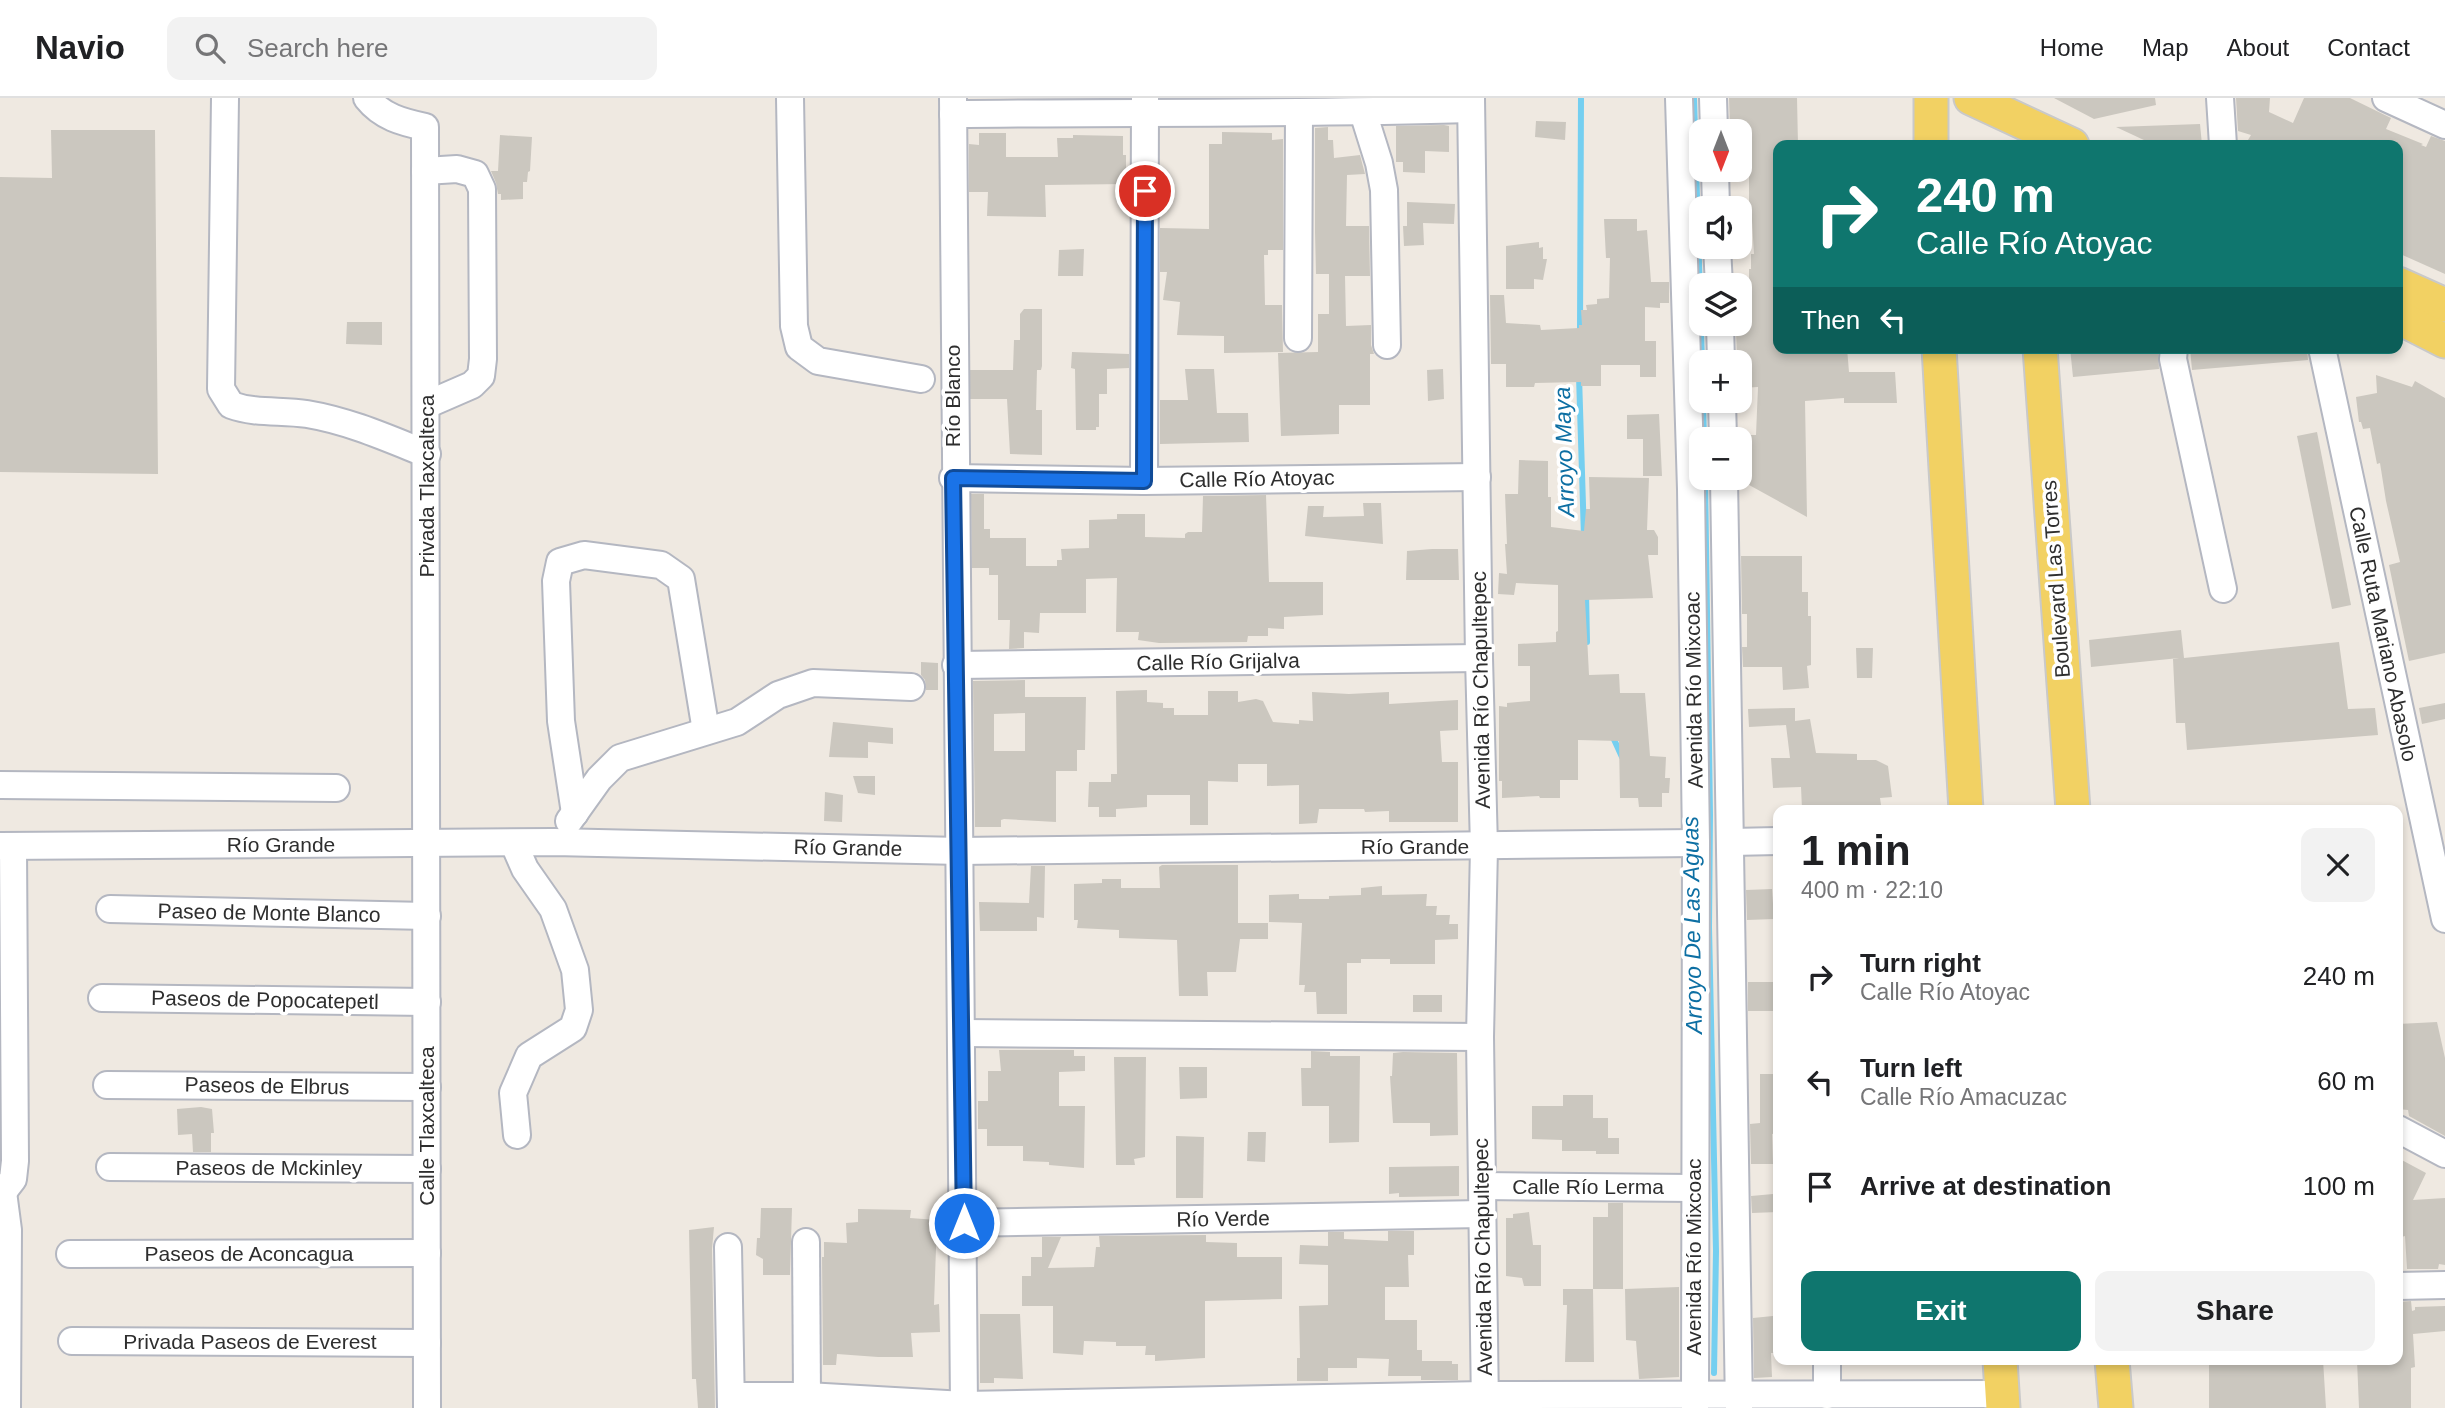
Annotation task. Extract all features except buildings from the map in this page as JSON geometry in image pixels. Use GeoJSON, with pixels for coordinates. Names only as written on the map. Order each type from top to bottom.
{"type":"FeatureCollection","features":[{"type":"Feature","properties":{"kind":"main road"},"geometry":{"type":"LineString","coordinates":[[1931,98],[1931,140]]}},
{"type":"Feature","properties":{"kind":"main road"},"geometry":{"type":"LineString","coordinates":[[1970,98],[2062,140]]}},
{"type":"Feature","properties":{"kind":"main road"},"geometry":{"type":"LineString","coordinates":[[2403,286],[2445,305]]}},
{"type":"Feature","properties":{"kind":"main road"},"geometry":{"type":"LineString","coordinates":[[2403,320],[2445,341]]}},
{"type":"Feature","properties":{"kind":"main road"},"geometry":{"type":"LineString","coordinates":[[1939,354],[1966,805]]}},
{"type":"Feature","properties":{"kind":"main road","name":"Boulevard Las Torres"},"geometry":{"type":"LineString","coordinates":[[2040,354],[2073,805]]}},
{"type":"Feature","properties":{"kind":"main road"},"geometry":{"type":"LineString","coordinates":[[2000,1365],[2003,1401]]}},
{"type":"Feature","properties":{"kind":"main road"},"geometry":{"type":"LineString","coordinates":[[2112,1365],[2116,1408]]}},
{"type":"Feature","properties":{"kind":"street"},"geometry":{"type":"LineString","coordinates":[[225,98],[221,388],[231,405],[249,411],[305,414],[349,423],[427,454]]}},
{"type":"Feature","properties":{"kind":"street","name":"Privada Tlaxcalteca"},"geometry":{"type":"LineString","coordinates":[[367,98],[375,108],[397,120],[425,127],[427,844]]}},
{"type":"Feature","properties":{"kind":"street"},"geometry":{"type":"LineString","coordinates":[[790,98],[794,326],[799,347],[818,361],[921,379]]}},
{"type":"Feature","properties":{"kind":"street","name":"Avenida Río Mixcoac"},"geometry":{"type":"LineString","coordinates":[[1679,98],[1691,489],[1696,843],[1695,1401]]}},
{"type":"Feature","properties":{"kind":"street"},"geometry":{"type":"LineString","coordinates":[[1713,98],[1714,119]]}},
{"type":"Feature","properties":{"kind":"street"},"geometry":{"type":"LineString","coordinates":[[2220,98],[2223,140]]}},
{"type":"Feature","properties":{"kind":"street"},"geometry":{"type":"LineString","coordinates":[[2386,98],[2445,125]]}},
{"type":"Feature","properties":{"kind":"street"},"geometry":{"type":"LineString","coordinates":[[953,106],[1145,105],[1300,113],[1363,112],[1471,104]]}},
{"type":"Feature","properties":{"kind":"street","name":"Avenida Río Chapultepec"},"geometry":{"type":"LineString","coordinates":[[1471,104],[1484,847],[1480,1037],[1485,1402]]}},
{"type":"Feature","properties":{"kind":"street"},"geometry":{"type":"LineString","coordinates":[[1144,481],[1145,105]]}},
{"type":"Feature","properties":{"kind":"street","name":"Río Blanco"},"geometry":{"type":"LineString","coordinates":[[953,106],[953,478],[960,851],[964,1407]]}},
{"type":"Feature","properties":{"kind":"street"},"geometry":{"type":"LineString","coordinates":[[1363,112],[1379,163],[1384,190],[1387,345]]}},
{"type":"Feature","properties":{"kind":"street"},"geometry":{"type":"LineString","coordinates":[[1298,338],[1300,113]]}},
{"type":"Feature","properties":{"kind":"street"},"geometry":{"type":"LineString","coordinates":[[425,171],[457,169],[475,174],[482,189],[483,359],[481,376],[472,385],[426,405]]}},
{"type":"Feature","properties":{"kind":"street"},"geometry":{"type":"LineString","coordinates":[[2173,354],[2223,589]]}},
{"type":"Feature","properties":{"kind":"street","name":"Calle Ruta Mariano Abasolo"},"geometry":{"type":"LineString","coordinates":[[2323,354],[2439,858],[2445,919]]}},
{"type":"Feature","properties":{"kind":"street","name":"Calle Río Atoyac"},"geometry":{"type":"LineString","coordinates":[[953,478],[1144,481],[1477,477]]}},
{"type":"Feature","properties":{"kind":"street","name":"Avenida Río Mixcoac"},"geometry":{"type":"LineString","coordinates":[[1724,490],[1739,1402]]}},
{"type":"Feature","properties":{"kind":"street"},"geometry":{"type":"LineString","coordinates":[[575,813],[561,721],[556,581],[560,562],[584,555],[661,565],[681,579],[706,731]]}},
{"type":"Feature","properties":{"kind":"street","name":"Calle Río Grijalva"},"geometry":{"type":"LineString","coordinates":[[956,665],[1479,658]]}},
{"type":"Feature","properties":{"kind":"street"},"geometry":{"type":"LineString","coordinates":[[554,842],[599,779],[620,758],[737,722],[778,695],[813,683],[911,687]]}},
{"type":"Feature","properties":{"kind":"street"},"geometry":{"type":"LineString","coordinates":[[0,785],[336,788]]}},
{"type":"Feature","properties":{"kind":"street"},"geometry":{"type":"LineString","coordinates":[[1731,842],[1773,841]]}},
{"type":"Feature","properties":{"kind":"street","name":"Río Grande"},"geometry":{"type":"LineString","coordinates":[[7,847],[554,842],[960,851],[1696,843]]}},
{"type":"Feature","properties":{"kind":"street","name":"Calle Tlaxcalteca"},"geometry":{"type":"LineString","coordinates":[[427,844],[427,1408]]}},
{"type":"Feature","properties":{"kind":"street"},"geometry":{"type":"LineString","coordinates":[[514,844],[524,869],[553,909],[575,970],[579,1010],[573,1028],[529,1056],[513,1093],[517,1135]]}},
{"type":"Feature","properties":{"kind":"street"},"geometry":{"type":"LineString","coordinates":[[7,847],[15,1161],[13,1178],[2,1192],[8,1230],[7,1408]]}},
{"type":"Feature","properties":{"kind":"street","name":"Paseo de Monte Blanco"},"geometry":{"type":"LineString","coordinates":[[110,909],[427,916]]}},
{"type":"Feature","properties":{"kind":"street","name":"Paseos de Popocatepetl"},"geometry":{"type":"LineString","coordinates":[[102,998],[427,1002]]}},
{"type":"Feature","properties":{"kind":"street"},"geometry":{"type":"LineString","coordinates":[[962,1033],[1480,1037]]}},
{"type":"Feature","properties":{"kind":"street","name":"Paseos de Elbrus"},"geometry":{"type":"LineString","coordinates":[[107,1084],[427,1087]]}},
{"type":"Feature","properties":{"kind":"street"},"geometry":{"type":"LineString","coordinates":[[2403,1132],[2445,1154]]}},
{"type":"Feature","properties":{"kind":"street","name":"Paseos de Mckinley"},"geometry":{"type":"LineString","coordinates":[[110,1167],[427,1169]]}},
{"type":"Feature","properties":{"kind":"street","name":"Calle Río Lerma"},"geometry":{"type":"LineString","coordinates":[[1482,1186],[1694,1188]]}},
{"type":"Feature","properties":{"kind":"street","name":"Río Verde"},"geometry":{"type":"LineString","coordinates":[[964,1223],[1482,1214]]}},
{"type":"Feature","properties":{"kind":"street"},"geometry":{"type":"LineString","coordinates":[[806,1242],[807,1396]]}},
{"type":"Feature","properties":{"kind":"street"},"geometry":{"type":"LineString","coordinates":[[728,1247],[730,1402],[807,1396],[964,1407],[1739,1402],[1827,1395],[1854,1402],[2003,1401]]}},
{"type":"Feature","properties":{"kind":"street","name":"Paseos de Aconcagua"},"geometry":{"type":"LineString","coordinates":[[70,1254],[427,1253]]}},
{"type":"Feature","properties":{"kind":"street"},"geometry":{"type":"LineString","coordinates":[[2403,1286],[2445,1285]]}},
{"type":"Feature","properties":{"kind":"street","name":"Privada Paseos de Everest"},"geometry":{"type":"LineString","coordinates":[[72,1341],[427,1343]]}},
{"type":"Feature","properties":{"kind":"street"},"geometry":{"type":"LineString","coordinates":[[1827,1365],[1827,1395]]}},
{"type":"Feature","properties":{"kind":"waterway","name":"Arroyo Maya"},"geometry":{"type":"LineString","coordinates":[[1580,330],[1581,98]]}},
{"type":"Feature","properties":{"kind":"waterway","name":"Arroyo De Las Aguas"},"geometry":{"type":"LineString","coordinates":[[1694,98],[1702,350]]}},
{"type":"Feature","properties":{"kind":"waterway","name":"Arroyo Maya"},"geometry":{"type":"LineString","coordinates":[[1579,376],[1584,537]]}},
{"type":"Feature","properties":{"kind":"waterway","name":"Arroyo De Las Aguas"},"geometry":{"type":"LineString","coordinates":[[1703,413],[1704,427]]}},
{"type":"Feature","properties":{"kind":"waterway","name":"Arroyo De Las Aguas"},"geometry":{"type":"LineString","coordinates":[[1705,490],[1709,927],[1716,1251],[1714,1373]]}},
{"type":"Feature","properties":{"kind":"waterway","name":"Arroyo Maya"},"geometry":{"type":"LineString","coordinates":[[1586,593],[1587,642]]}},
{"type":"Feature","properties":{"kind":"waterway","name":"Arroyo Maya"},"geometry":{"type":"LineString","coordinates":[[1612,735],[1622,757]]}},
{"type":"Feature","properties":{"kind":"route"},"geometry":{"type":"LineString","coordinates":[[964,1223],[953,478],[1144,481],[1145,191]]}}]}
